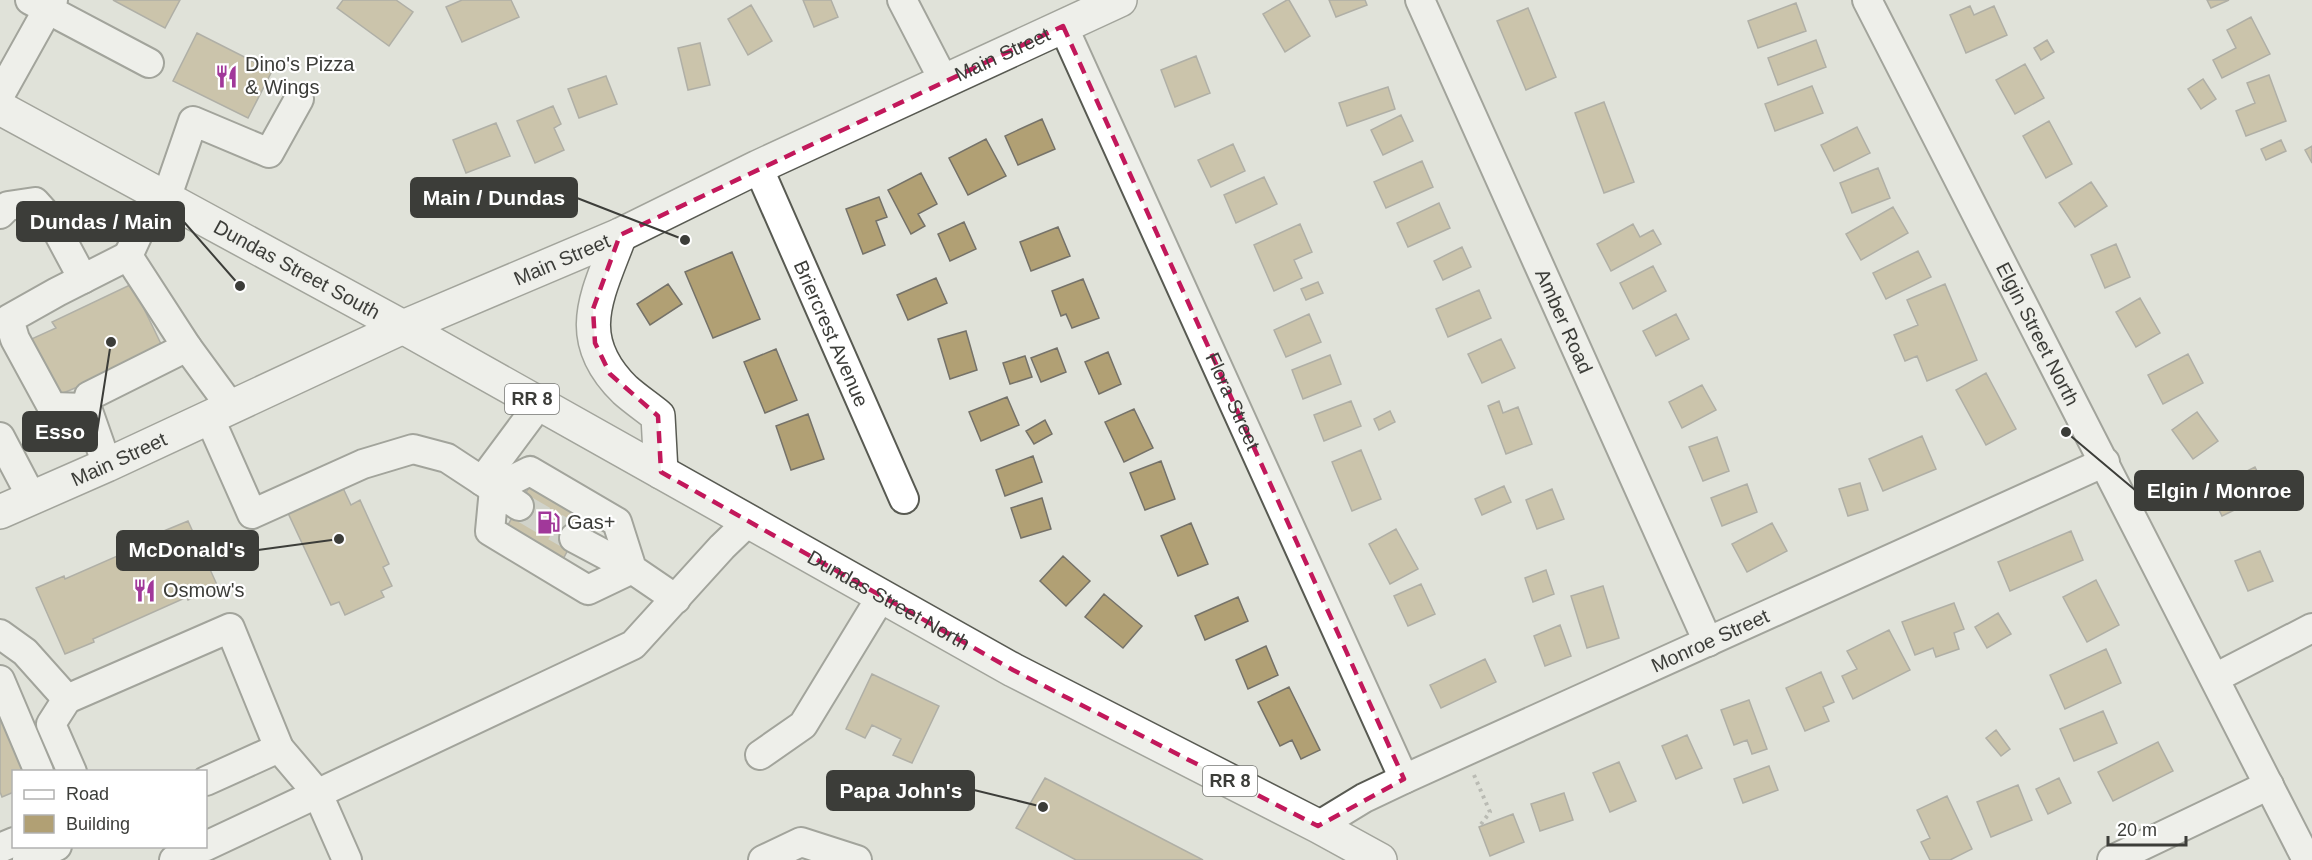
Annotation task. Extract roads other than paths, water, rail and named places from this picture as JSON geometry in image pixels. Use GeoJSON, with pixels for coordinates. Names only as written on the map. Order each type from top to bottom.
{"type":"FeatureCollection","features":[{"type":"Feature","properties":{"kind":"main road","name":"Main Street"},"geometry":{"type":"LineString","coordinates":[[0,512],[107,465],[403,327],[620,235],[758,167],[1120,0]]}},
{"type":"Feature","properties":{"kind":"main road","name":"Dundas Street South"},"geometry":{"type":"LineString","coordinates":[[0,108],[403,327]]}},
{"type":"Feature","properties":{"kind":"main road"},"geometry":{"type":"LineString","coordinates":[[620,235],[594,309],[595,343],[610,374],[626,391],[658,416],[661,472]]}},
{"type":"Feature","properties":{"kind":"main road","name":"Dundas Street North"},"geometry":{"type":"LineString","coordinates":[[403,327],[1013,670],[1380,860]]}},
{"type":"Feature","properties":{"kind":"street"},"geometry":{"type":"LineString","coordinates":[[902,0],[944,81]]}},
{"type":"Feature","properties":{"kind":"street","name":"Amber Road"},"geometry":{"type":"LineString","coordinates":[[1420,0],[1708,642]]}},
{"type":"Feature","properties":{"kind":"street","name":"Elgin Street North"},"geometry":{"type":"LineString","coordinates":[[1868,0],[2307,860]]}},
{"type":"Feature","properties":{"kind":"street"},"geometry":{"type":"LineString","coordinates":[[0,95],[44,3],[149,63]]}},
{"type":"Feature","properties":{"kind":"street","name":"Flora Street"},"geometry":{"type":"LineString","coordinates":[[1063,26],[1404,779]]}},
{"type":"Feature","properties":{"kind":"street"},"geometry":{"type":"LineString","coordinates":[[87,408],[52,406],[5,322],[128,256],[161,196],[193,121],[269,153],[299,99]]}},
{"type":"Feature","properties":{"kind":"street","name":"Briercrest Avenue"},"geometry":{"type":"LineString","coordinates":[[758,167],[904,499]]}},
{"type":"Feature","properties":{"kind":"street"},"geometry":{"type":"LineString","coordinates":[[0,214],[8,206],[34,202],[52,221],[83,279]]}},
{"type":"Feature","properties":{"kind":"street"},"geometry":{"type":"LineString","coordinates":[[128,256],[188,347],[220,412],[252,514],[363,465],[413,449],[447,458],[519,506]]}},
{"type":"Feature","properties":{"kind":"street"},"geometry":{"type":"LineString","coordinates":[[107,465],[87,408],[89,396],[188,347]]}},
{"type":"Feature","properties":{"kind":"street"},"geometry":{"type":"LineString","coordinates":[[540,403],[488,485],[490,531],[588,590],[632,569]]}},
{"type":"Feature","properties":{"kind":"street"},"geometry":{"type":"LineString","coordinates":[[0,437],[32,498]]}},
{"type":"Feature","properties":{"kind":"street","name":"Monroe Street"},"geometry":{"type":"LineString","coordinates":[[1318,826],[1364,798],[1404,779],[2105,462]]}},
{"type":"Feature","properties":{"kind":"street"},"geometry":{"type":"LineString","coordinates":[[488,485],[530,471],[617,522],[632,569]]}},
{"type":"Feature","properties":{"kind":"street"},"geometry":{"type":"LineString","coordinates":[[207,845],[633,645],[749,521]]}},
{"type":"Feature","properties":{"kind":"street"},"geometry":{"type":"LineString","coordinates":[[574,538],[632,569],[676,599]]}},
{"type":"Feature","properties":{"kind":"street"},"geometry":{"type":"LineString","coordinates":[[760,755],[803,725],[881,597]]}},
{"type":"Feature","properties":{"kind":"street"},"geometry":{"type":"LineString","coordinates":[[72,770],[51,724],[67,699],[230,628],[279,748],[318,794],[347,860]]}},
{"type":"Feature","properties":{"kind":"street"},"geometry":{"type":"LineString","coordinates":[[2215,678],[2312,628]]}},
{"type":"Feature","properties":{"kind":"street"},"geometry":{"type":"LineString","coordinates":[[0,669],[11,642],[67,699]]}},
{"type":"Feature","properties":{"kind":"street"},"geometry":{"type":"LineString","coordinates":[[0,680],[39,770]]}},
{"type":"Feature","properties":{"kind":"street"},"geometry":{"type":"LineString","coordinates":[[207,781],[279,748]]}},
{"type":"Feature","properties":{"kind":"street"},"geometry":{"type":"LineString","coordinates":[[2112,860],[2269,785]]}},
{"type":"Feature","properties":{"kind":"street"},"geometry":{"type":"LineString","coordinates":[[764,860],[801,842],[856,860]]}},
{"type":"Feature","properties":{"kind":"street"},"geometry":{"type":"LineString","coordinates":[[27,860],[53,848]]}},
{"type":"Feature","properties":{"kind":"street"},"geometry":{"type":"LineString","coordinates":[[174,860],[201,848]]}},
{"type":"Feature","properties":{"kind":"tunnel"},"geometry":{"type":"LineString","coordinates":[[519,506],[574,538]]}},
{"type":"Feature","properties":{"kind":"place","name":"Dino's Pizza & Wings"},"geometry":{"type":"Point","coordinates":[227,76]}},
{"type":"Feature","properties":{"kind":"place","name":"Main / Dundas"},"geometry":{"type":"Point","coordinates":[685,240]}},
{"type":"Feature","properties":{"kind":"place","name":"Dundas / Main"},"geometry":{"type":"Point","coordinates":[240,286]}},
{"type":"Feature","properties":{"kind":"place","name":"Esso"},"geometry":{"type":"Point","coordinates":[111,342]}},
{"type":"Feature","properties":{"kind":"place","name":"Elgin / Monroe"},"geometry":{"type":"Point","coordinates":[2066,432]}},
{"type":"Feature","properties":{"kind":"place","name":"Gas+"},"geometry":{"type":"Point","coordinates":[549,522]}},
{"type":"Feature","properties":{"kind":"place","name":"McDonald's"},"geometry":{"type":"Point","coordinates":[339,539]}},
{"type":"Feature","properties":{"kind":"place","name":"Osmow's"},"geometry":{"type":"Point","coordinates":[145,590]}},
{"type":"Feature","properties":{"kind":"place","name":"Papa John's"},"geometry":{"type":"Point","coordinates":[1043,807]}}]}
